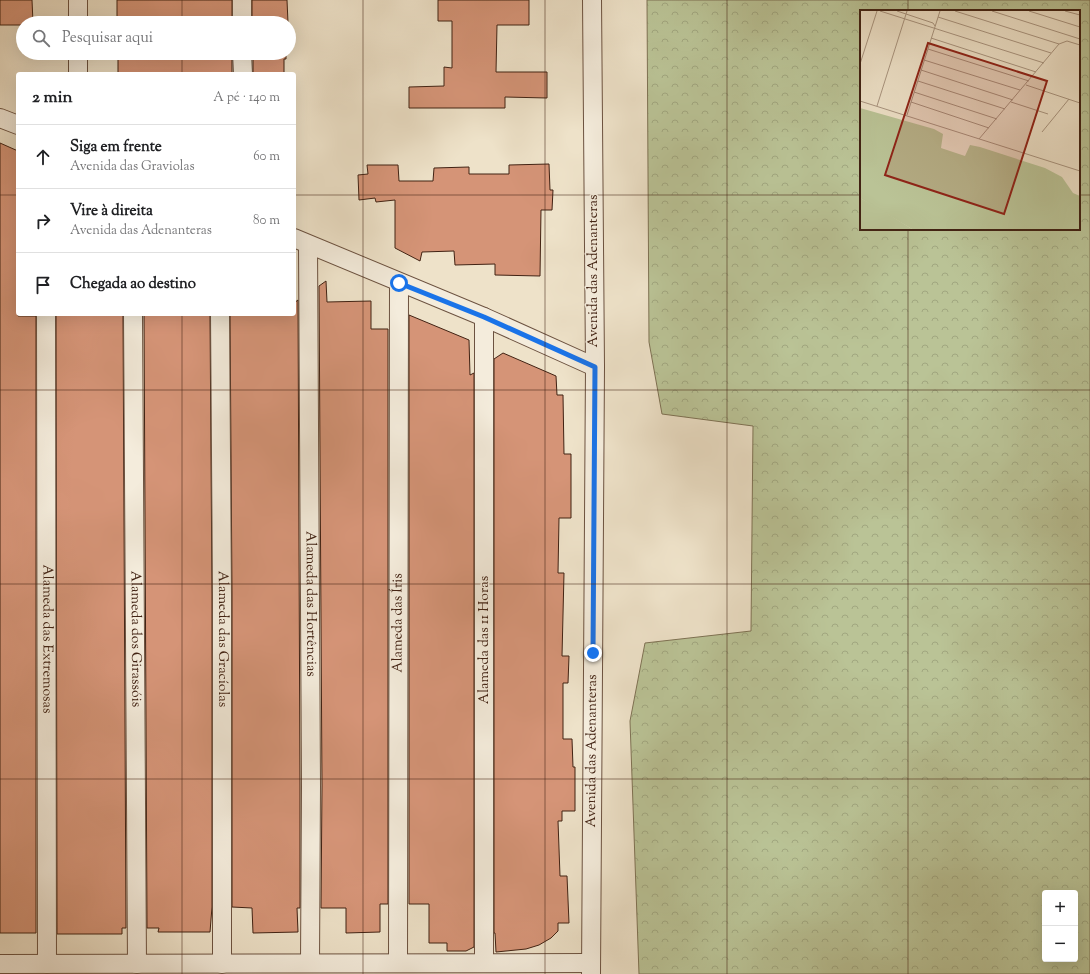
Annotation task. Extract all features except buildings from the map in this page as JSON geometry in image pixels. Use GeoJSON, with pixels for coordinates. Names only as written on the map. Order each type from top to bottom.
{"type":"FeatureCollection","features":[{"type":"Feature","properties":{"kind":"street"},"geometry":{"type":"LineString","coordinates":[[78,0],[78,16]]}},
{"type":"Feature","properties":{"kind":"street"},"geometry":{"type":"LineString","coordinates":[[242,0],[242,16]]}},
{"type":"Feature","properties":{"kind":"street","name":"Avenida das Adenanteras"},"geometry":{"type":"LineString","coordinates":[[590,968],[595,367],[592,0]]}},
{"type":"Feature","properties":{"kind":"street"},"geometry":{"type":"LineString","coordinates":[[78,60],[78,72]]}},
{"type":"Feature","properties":{"kind":"street"},"geometry":{"type":"LineString","coordinates":[[242,60],[243,72]]}},
{"type":"Feature","properties":{"kind":"street"},"geometry":{"type":"LineString","coordinates":[[0,118],[16,124]]}},
{"type":"Feature","properties":{"kind":"street"},"geometry":{"type":"LineString","coordinates":[[301,241],[399,283],[484,317],[595,367]]}},
{"type":"Feature","properties":{"kind":"street","name":"Alameda das Hortências"},"geometry":{"type":"LineString","coordinates":[[301,241],[311,778],[310,963]]}},
{"type":"Feature","properties":{"kind":"street","name":"Alameda das Íris"},"geometry":{"type":"LineString","coordinates":[[398,964],[399,283]]}},
{"type":"Feature","properties":{"kind":"street","name":"Alameda das Extremosas"},"geometry":{"type":"LineString","coordinates":[[46,316],[47,964]]}},
{"type":"Feature","properties":{"kind":"street","name":"Alameda dos Girassóis"},"geometry":{"type":"LineString","coordinates":[[133,316],[136,964]]}},
{"type":"Feature","properties":{"kind":"street","name":"Alameda das Gracíolas"},"geometry":{"type":"LineString","coordinates":[[220,316],[222,964]]}},
{"type":"Feature","properties":{"kind":"street","name":"Alameda das 11 Horas"},"geometry":{"type":"LineString","coordinates":[[484,317],[484,963]]}},
{"type":"Feature","properties":{"kind":"street"},"geometry":{"type":"LineString","coordinates":[[0,964],[484,963],[590,968]]}},
{"type":"Feature","properties":{"kind":"green space"},"geometry":{"type":"Polygon","coordinates":[[[647,0],[1090,0],[1090,974],[639,974],[630,721],[645,643],[751,631],[753,426],[662,414],[649,342],[647,0]]]}},
{"type":"Feature","properties":{"kind":"route"},"geometry":{"type":"LineString","coordinates":[[399,283],[484,317],[595,367],[593,653]]}}]}
